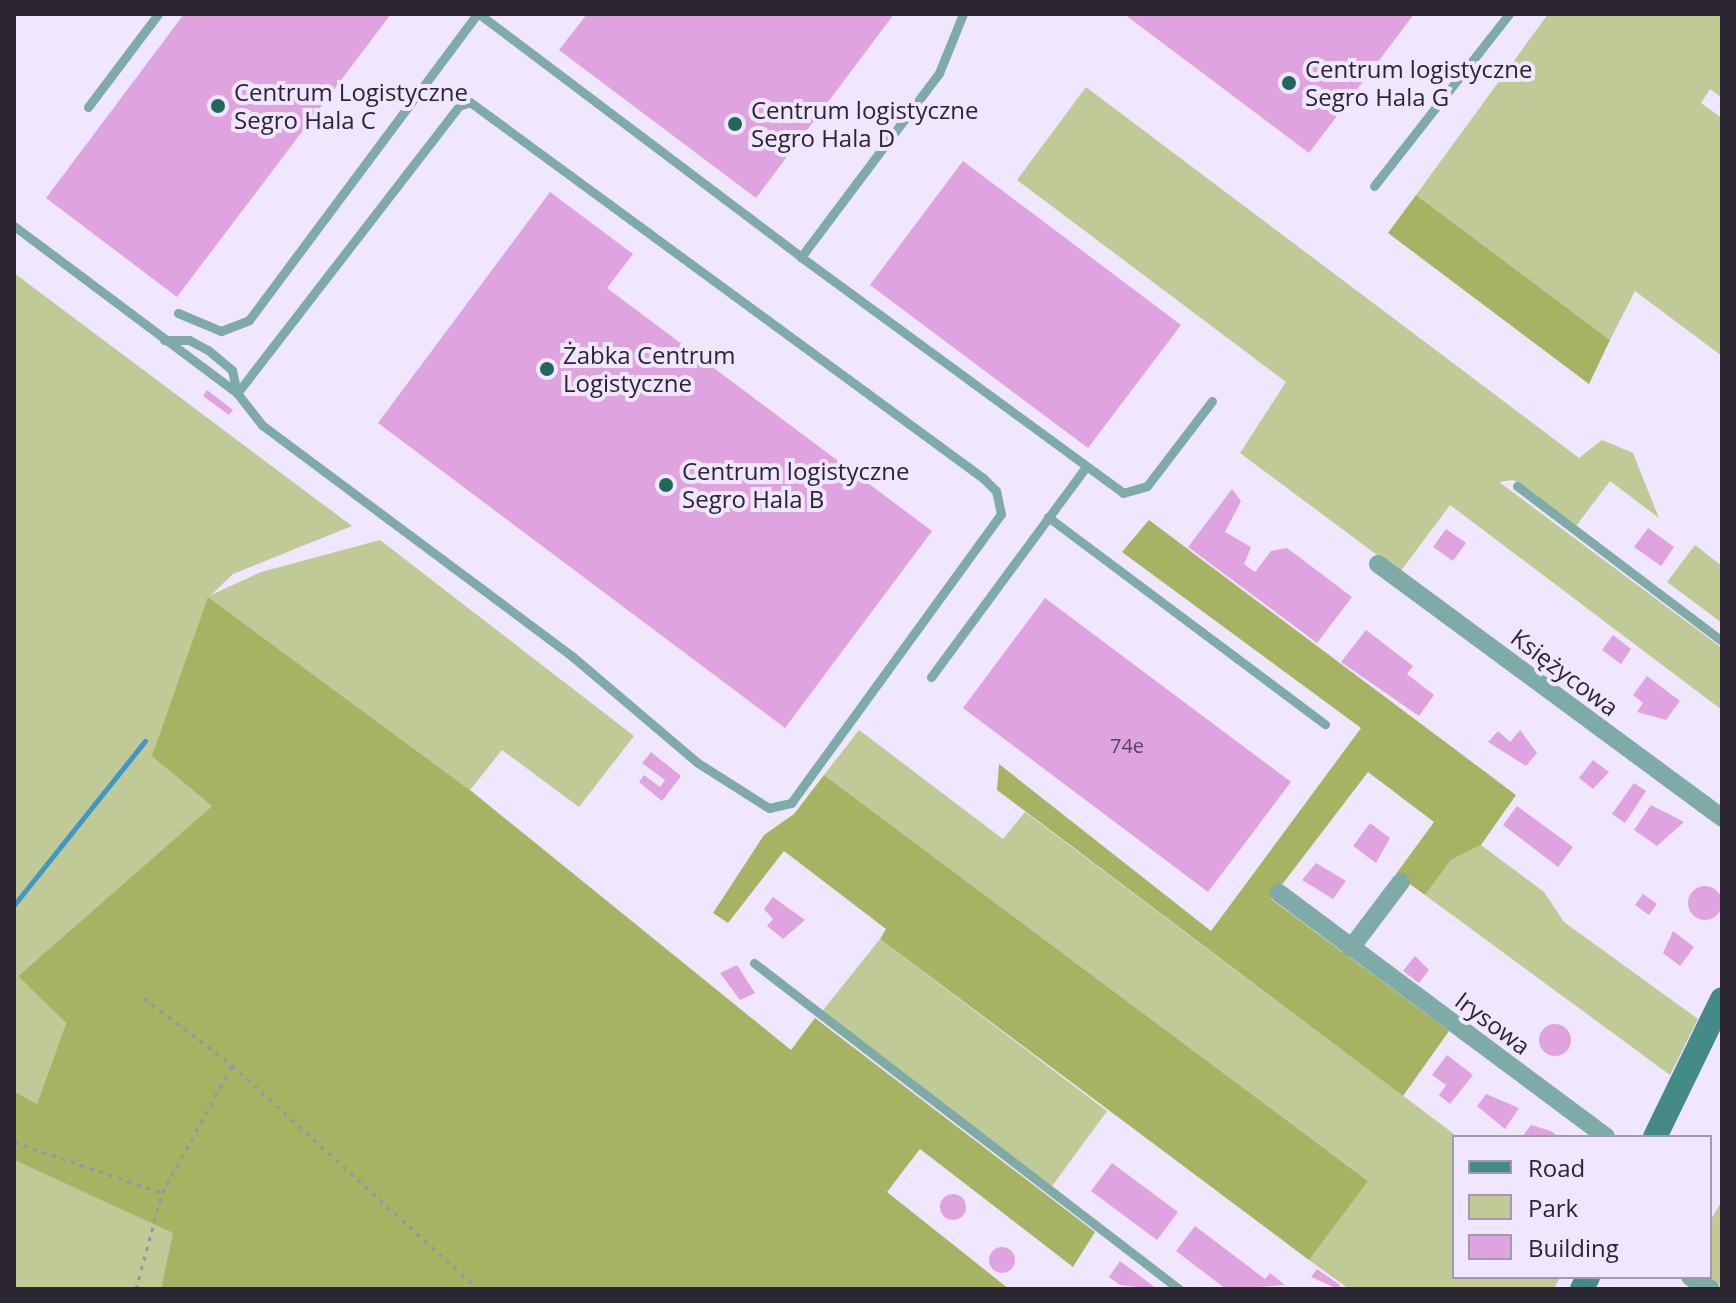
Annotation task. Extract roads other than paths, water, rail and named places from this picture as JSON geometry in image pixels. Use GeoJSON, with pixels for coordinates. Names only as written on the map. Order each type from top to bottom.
{"type":"FeatureCollection","features":[{"type":"Feature","properties":{"kind":"street","name":"Księżycowa"},"geometry":{"type":"LineString","coordinates":[[1378,564],[1722,818]]}},
{"type":"Feature","properties":{"kind":"street"},"geometry":{"type":"LineString","coordinates":[[1351,948],[1401,882]]}},
{"type":"Feature","properties":{"kind":"street","name":"Irysowa"},"geometry":{"type":"LineString","coordinates":[[1279,893],[1603,1135]]}},
{"type":"Feature","properties":{"kind":"street"},"geometry":{"type":"LineString","coordinates":[[1656,1135],[1722,999]]}},
{"type":"Feature","properties":{"kind":"street"},"geometry":{"type":"LineString","coordinates":[[1694,1279],[1711,1289]]}},
{"type":"Feature","properties":{"kind":"lane"},"geometry":{"type":"LineString","coordinates":[[88,107],[158,14]]}},
{"type":"Feature","properties":{"kind":"lane"},"geometry":{"type":"LineString","coordinates":[[178,313],[221,331],[249,320],[478,14],[1085,468],[1123,493],[1140,490],[1212,401]]}},
{"type":"Feature","properties":{"kind":"lane"},"geometry":{"type":"LineString","coordinates":[[801,257],[939,73],[963,14]]}},
{"type":"Feature","properties":{"kind":"lane"},"geometry":{"type":"LineString","coordinates":[[1374,186],[1509,14]]}},
{"type":"Feature","properties":{"kind":"lane"},"geometry":{"type":"LineString","coordinates":[[14,226],[237,393],[262,425],[573,657],[698,763],[769,808],[791,803],[1001,514],[996,491],[983,478],[470,102],[459,106],[237,393]]}},
{"type":"Feature","properties":{"kind":"lane"},"geometry":{"type":"LineString","coordinates":[[164,340],[189,340],[208,350],[232,370],[237,393]]}},
{"type":"Feature","properties":{"kind":"lane"},"geometry":{"type":"LineString","coordinates":[[931,677],[1085,468]]}},
{"type":"Feature","properties":{"kind":"lane"},"geometry":{"type":"LineString","coordinates":[[1517,486],[1722,641]]}},
{"type":"Feature","properties":{"kind":"lane"},"geometry":{"type":"LineString","coordinates":[[1048,517],[1325,724]]}},
{"type":"Feature","properties":{"kind":"lane"},"geometry":{"type":"LineString","coordinates":[[754,963],[1179,1289]]}},
{"type":"Feature","properties":{"kind":"waterway"},"geometry":{"type":"LineString","coordinates":[[14,905],[145,741]]}},
{"type":"Feature","properties":{"kind":"place","name":"Centrum logistyczne Segro Hala G"},"geometry":{"type":"Point","coordinates":[1289,83]}},
{"type":"Feature","properties":{"kind":"place","name":"Centrum Logistyczne Segro Hala C"},"geometry":{"type":"Point","coordinates":[218,106]}},
{"type":"Feature","properties":{"kind":"place","name":"Centrum logistyczne Segro Hala D"},"geometry":{"type":"Point","coordinates":[735,124]}},
{"type":"Feature","properties":{"kind":"place","name":"Żabka Centrum Logistyczne"},"geometry":{"type":"Point","coordinates":[547,369]}},
{"type":"Feature","properties":{"kind":"place","name":"Centrum logistyczne Segro Hala B"},"geometry":{"type":"Point","coordinates":[666,485]}}]}
